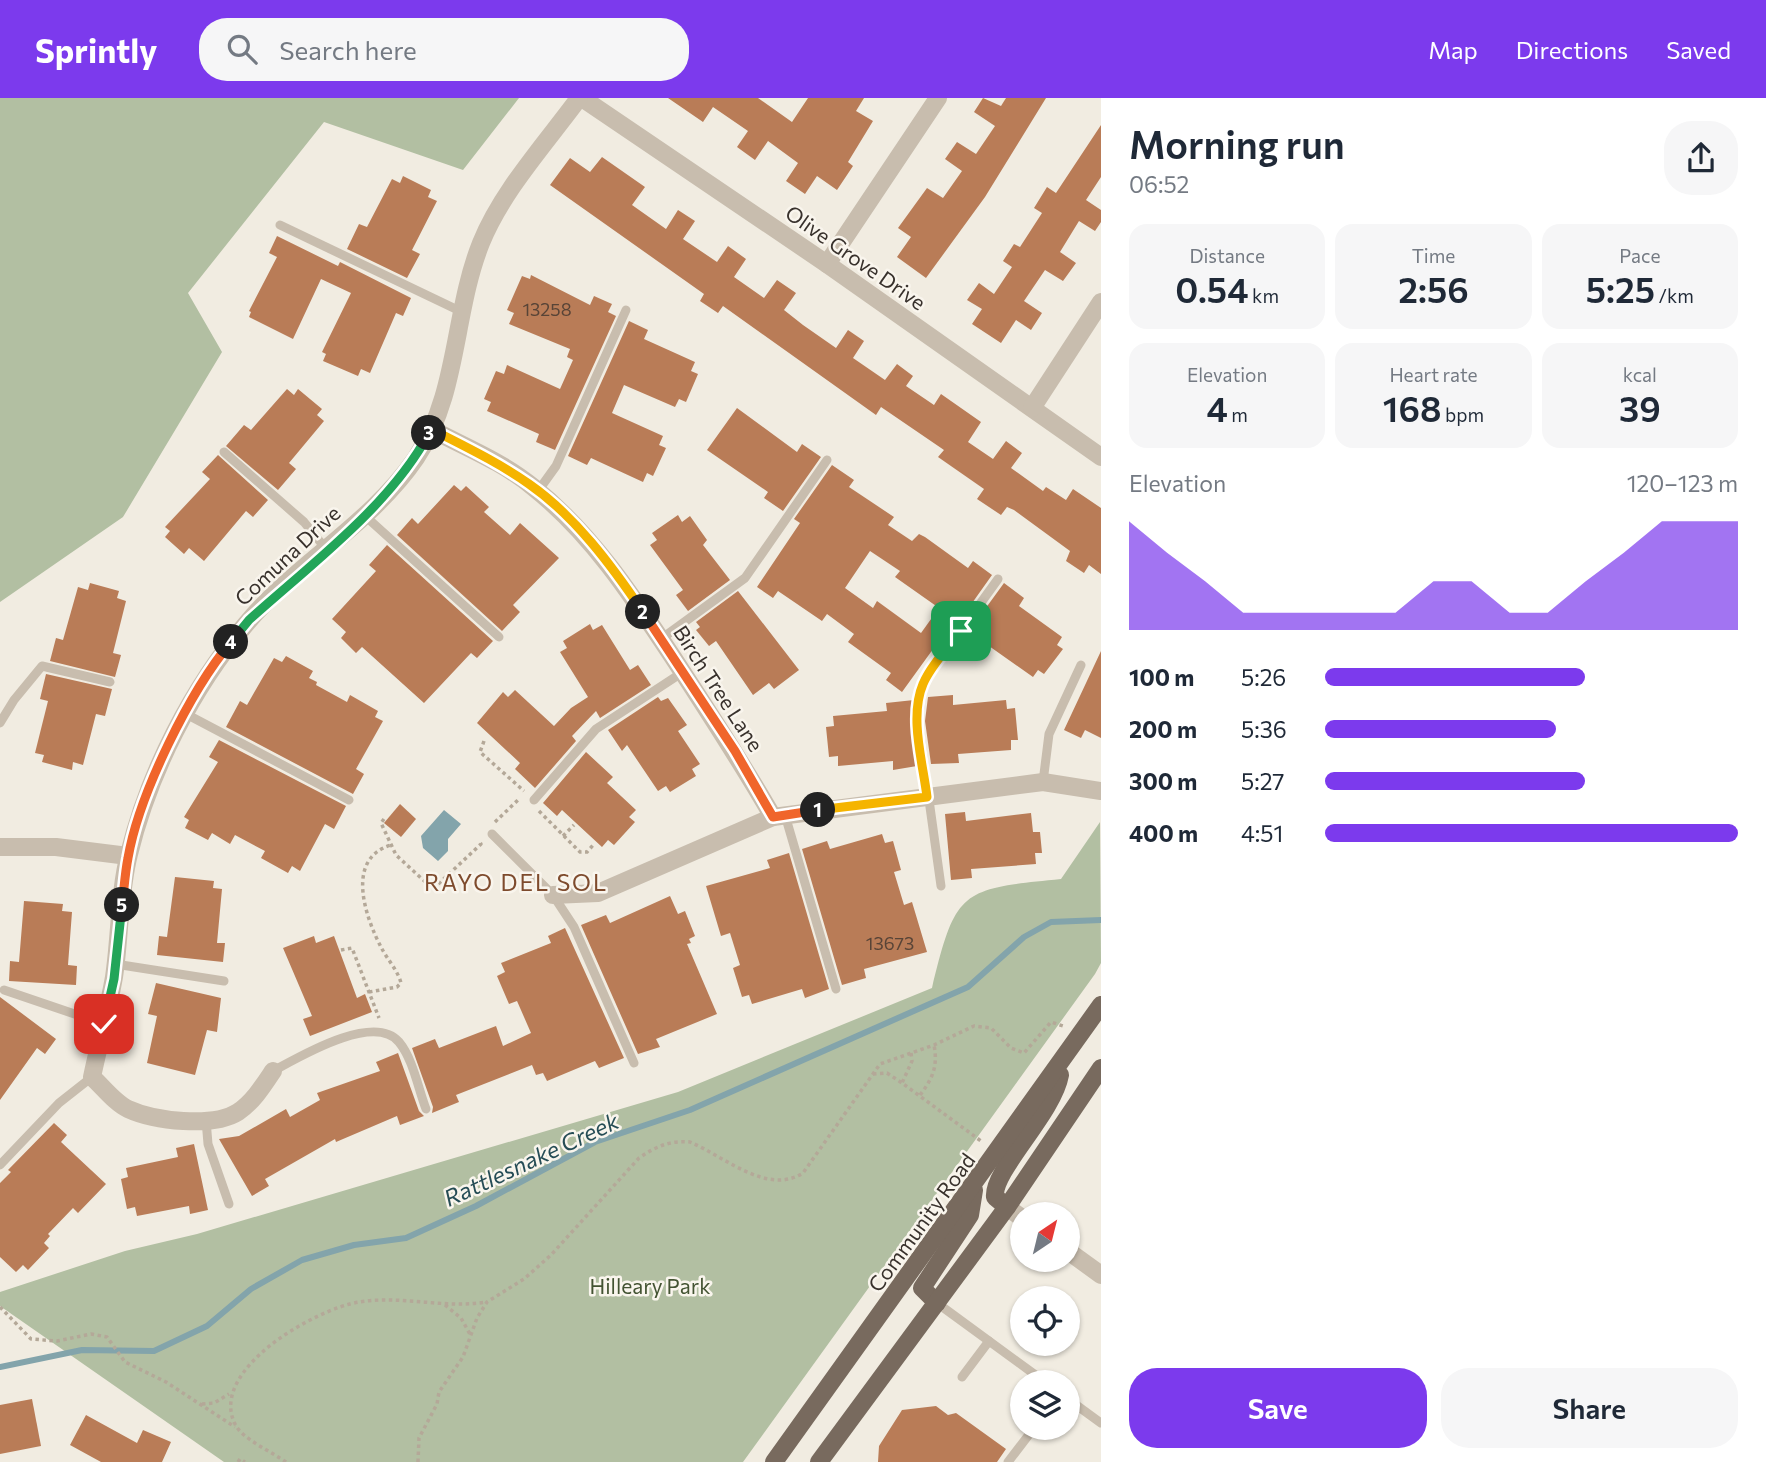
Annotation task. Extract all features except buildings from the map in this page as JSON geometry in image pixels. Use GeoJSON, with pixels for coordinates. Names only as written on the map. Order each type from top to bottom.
{"type":"FeatureCollection","features":[{"type":"Feature","properties":{"kind":"main road","name":"Community Road"},"geometry":{"type":"LineString","coordinates":[[774,1462],[1061,1065],[1101,1005]]}},
{"type":"Feature","properties":{"kind":"main road"},"geometry":{"type":"LineString","coordinates":[[1007,1207],[995,1197],[998,1182],[1048,1110],[1061,1065]]}},
{"type":"Feature","properties":{"kind":"main road"},"geometry":{"type":"LineString","coordinates":[[819,1462],[1007,1207],[1101,1068]]}},
{"type":"Feature","properties":{"kind":"main road"},"geometry":{"type":"LineString","coordinates":[[937,1303],[922,1288],[971,1215],[974,1186]]}},
{"type":"Feature","properties":{"kind":"street","name":"Olive Grove Drive"},"geometry":{"type":"LineString","coordinates":[[581,98],[827,264],[1101,457]]}},
{"type":"Feature","properties":{"kind":"street","name":"Comuna Drive"},"geometry":{"type":"LineString","coordinates":[[92,1077],[115,964],[128,856],[146,797],[186,715],[221,654],[242,628],[364,515],[403,475],[431,429],[449,385],[468,283],[482,240],[509,195],[581,98]]}},
{"type":"Feature","properties":{"kind":"street"},"geometry":{"type":"LineString","coordinates":[[827,264],[938,98]]}},
{"type":"Feature","properties":{"kind":"street"},"geometry":{"type":"LineString","coordinates":[[1032,408],[1101,302]]}},
{"type":"Feature","properties":{"kind":"street","name":"Birch Tree Lane"},"geometry":{"type":"LineString","coordinates":[[431,429],[489,458],[538,491],[596,549],[622,580],[779,816]]}},
{"type":"Feature","properties":{"kind":"street"},"geometry":{"type":"LineString","coordinates":[[553,895],[598,894],[779,816],[1043,782],[1101,791]]}},
{"type":"Feature","properties":{"kind":"street"},"geometry":{"type":"LineString","coordinates":[[0,847],[56,847],[128,856]]}},
{"type":"Feature","properties":{"kind":"street"},"geometry":{"type":"LineString","coordinates":[[92,1077],[126,1109],[171,1121],[206,1120],[237,1113],[258,1094],[273,1072]]}},
{"type":"Feature","properties":{"kind":"street"},"geometry":{"type":"LineString","coordinates":[[1080,1260],[1101,1275]]}},
{"type":"Feature","properties":{"kind":"lane"},"geometry":{"type":"LineString","coordinates":[[280,225],[462,312]]}},
{"type":"Feature","properties":{"kind":"lane"},"geometry":{"type":"LineString","coordinates":[[538,491],[556,466],[626,310]]}},
{"type":"Feature","properties":{"kind":"lane"},"geometry":{"type":"LineString","coordinates":[[224,452],[304,522],[326,549]]}},
{"type":"Feature","properties":{"kind":"lane"},"geometry":{"type":"LineString","coordinates":[[661,639],[745,578],[827,460]]}},
{"type":"Feature","properties":{"kind":"lane"},"geometry":{"type":"LineString","coordinates":[[364,515],[499,637]]}},
{"type":"Feature","properties":{"kind":"lane"},"geometry":{"type":"LineString","coordinates":[[941,886],[918,721],[923,682],[998,579]]}},
{"type":"Feature","properties":{"kind":"lane"},"geometry":{"type":"LineString","coordinates":[[1043,782],[1049,734],[1082,665]]}},
{"type":"Feature","properties":{"kind":"lane"},"geometry":{"type":"LineString","coordinates":[[0,723],[13,700],[42,666],[110,682]]}},
{"type":"Feature","properties":{"kind":"lane"},"geometry":{"type":"LineString","coordinates":[[534,800],[596,729],[683,672]]}},
{"type":"Feature","properties":{"kind":"lane"},"geometry":{"type":"LineString","coordinates":[[186,715],[349,800]]}},
{"type":"Feature","properties":{"kind":"lane"},"geometry":{"type":"LineString","coordinates":[[779,816],[836,989]]}},
{"type":"Feature","properties":{"kind":"lane"},"geometry":{"type":"LineString","coordinates":[[492,834],[553,895],[574,927],[634,1063]]}},
{"type":"Feature","properties":{"kind":"lane"},"geometry":{"type":"LineString","coordinates":[[115,964],[224,981]]}},
{"type":"Feature","properties":{"kind":"lane"},"geometry":{"type":"LineString","coordinates":[[4,990],[104,1024]]}},
{"type":"Feature","properties":{"kind":"lane"},"geometry":{"type":"LineString","coordinates":[[273,1072],[311,1050],[371,1030],[385,1033],[398,1040],[426,1108]]}},
{"type":"Feature","properties":{"kind":"lane"},"geometry":{"type":"LineString","coordinates":[[0,1165],[60,1103],[92,1077]]}},
{"type":"Feature","properties":{"kind":"lane"},"geometry":{"type":"LineString","coordinates":[[206,1120],[208,1144],[229,1204]]}},
{"type":"Feature","properties":{"kind":"lane"},"geometry":{"type":"LineString","coordinates":[[937,1303],[1029,1370]]}},
{"type":"Feature","properties":{"kind":"lane"},"geometry":{"type":"LineString","coordinates":[[962,1377],[989,1341]]}},
{"type":"Feature","properties":{"kind":"lane"},"geometry":{"type":"LineString","coordinates":[[1080,1408],[1101,1423]]}},
{"type":"Feature","properties":{"kind":"lane"},"geometry":{"type":"LineString","coordinates":[[1008,1462],[1025,1440]]}},
{"type":"Feature","properties":{"kind":"path"},"geometry":{"type":"LineString","coordinates":[[484,741],[480,752],[525,793],[510,809]]}},
{"type":"Feature","properties":{"kind":"path"},"geometry":{"type":"LineString","coordinates":[[534,800],[540,815],[580,852],[587,852],[594,844]]}},
{"type":"Feature","properties":{"kind":"path"},"geometry":{"type":"LineString","coordinates":[[384,819],[381,824],[396,855],[433,889],[471,855]]}},
{"type":"Feature","properties":{"kind":"path"},"geometry":{"type":"LineString","coordinates":[[563,836],[574,825]]}},
{"type":"Feature","properties":{"kind":"path"},"geometry":{"type":"LineString","coordinates":[[369,992],[397,987],[401,983],[372,927],[363,902],[365,869],[380,848],[391,845]]}},
{"type":"Feature","properties":{"kind":"path"},"geometry":{"type":"LineString","coordinates":[[341,950],[352,948],[385,1033]]}},
{"type":"Feature","properties":{"kind":"path"},"geometry":{"type":"LineString","coordinates":[[200,1404],[214,1403],[229,1394],[249,1365],[268,1348],[323,1314],[356,1302],[393,1299],[464,1306],[487,1302],[524,1279],[551,1255],[639,1158],[653,1148],[680,1141],[690,1142],[762,1177],[778,1182],[791,1181],[803,1173],[880,1064],[934,1045],[974,1026],[996,1031],[1011,1048],[1024,1053],[1054,1021],[1079,1038]]}},
{"type":"Feature","properties":{"kind":"path"},"geometry":{"type":"LineString","coordinates":[[920,1095],[934,1073],[937,1059],[934,1045]]}},
{"type":"Feature","properties":{"kind":"path"},"geometry":{"type":"LineString","coordinates":[[902,1083],[912,1061],[911,1053]]}},
{"type":"Feature","properties":{"kind":"path"},"geometry":{"type":"LineString","coordinates":[[873,1074],[887,1073],[978,1138]]}},
{"type":"Feature","properties":{"kind":"path"},"geometry":{"type":"LineString","coordinates":[[418,1462],[419,1438],[437,1404],[439,1392],[463,1357],[487,1302]]}},
{"type":"Feature","properties":{"kind":"path"},"geometry":{"type":"LineString","coordinates":[[443,1304],[461,1318],[471,1336]]}},
{"type":"Feature","properties":{"kind":"path"},"geometry":{"type":"LineString","coordinates":[[0,1307],[32,1339],[57,1342],[91,1334],[107,1337],[125,1362],[200,1404],[286,1462]]}},
{"type":"Feature","properties":{"kind":"path"},"geometry":{"type":"LineString","coordinates":[[229,1394],[229,1409],[236,1428]]}},
{"type":"Feature","properties":{"kind":"path"},"geometry":{"type":"LineString","coordinates":[[238,1462],[240,1459],[245,1462]]}},
{"type":"Feature","properties":{"kind":"green space"},"geometry":{"type":"Polygon","coordinates":[[[0,98],[519,98],[463,170],[324,122],[188,293],[222,352],[123,517],[0,602],[0,98]]]}},
{"type":"Feature","properties":{"kind":"green space","name":"Hilleary Park"},"geometry":{"type":"Polygon","coordinates":[[[1100,822],[1101,963],[1095,974],[743,1462],[224,1462],[0,1306],[0,1292],[125,1251],[197,1234],[678,1092],[932,988],[948,931],[957,913],[968,900],[1002,886],[1061,879],[1100,822]]]}},
{"type":"Feature","properties":{"kind":"water"},"geometry":{"type":"Polygon","coordinates":[[[444,810],[461,824],[448,839],[448,851],[438,861],[423,848],[421,836],[444,810]]]}},
{"type":"Feature","properties":{"kind":"waterway","name":"Rattlesnake Creek"},"geometry":{"type":"LineString","coordinates":[[0,1367],[82,1350],[154,1351],[207,1326],[251,1289],[302,1260],[354,1245],[406,1238],[476,1206],[595,1142],[690,1110],[968,987],[1024,937],[1051,922],[1101,920]]}},
{"type":"Feature","properties":{"kind":"district","name":"RAYO DEL SOL"},"geometry":{"type":"Point","coordinates":[516,882]}},
{"type":"Feature","properties":{"kind":"route"},"geometry":{"type":"LineString","coordinates":[[104,1024],[114,979],[128,856],[146,797],[192,702],[221,654],[249,620],[389,492],[416,457],[431,429],[489,458],[531,485],[565,515],[596,549],[622,580],[735,751],[773,817],[927,797],[918,721],[919,698],[923,682],[961,631]]}}]}
